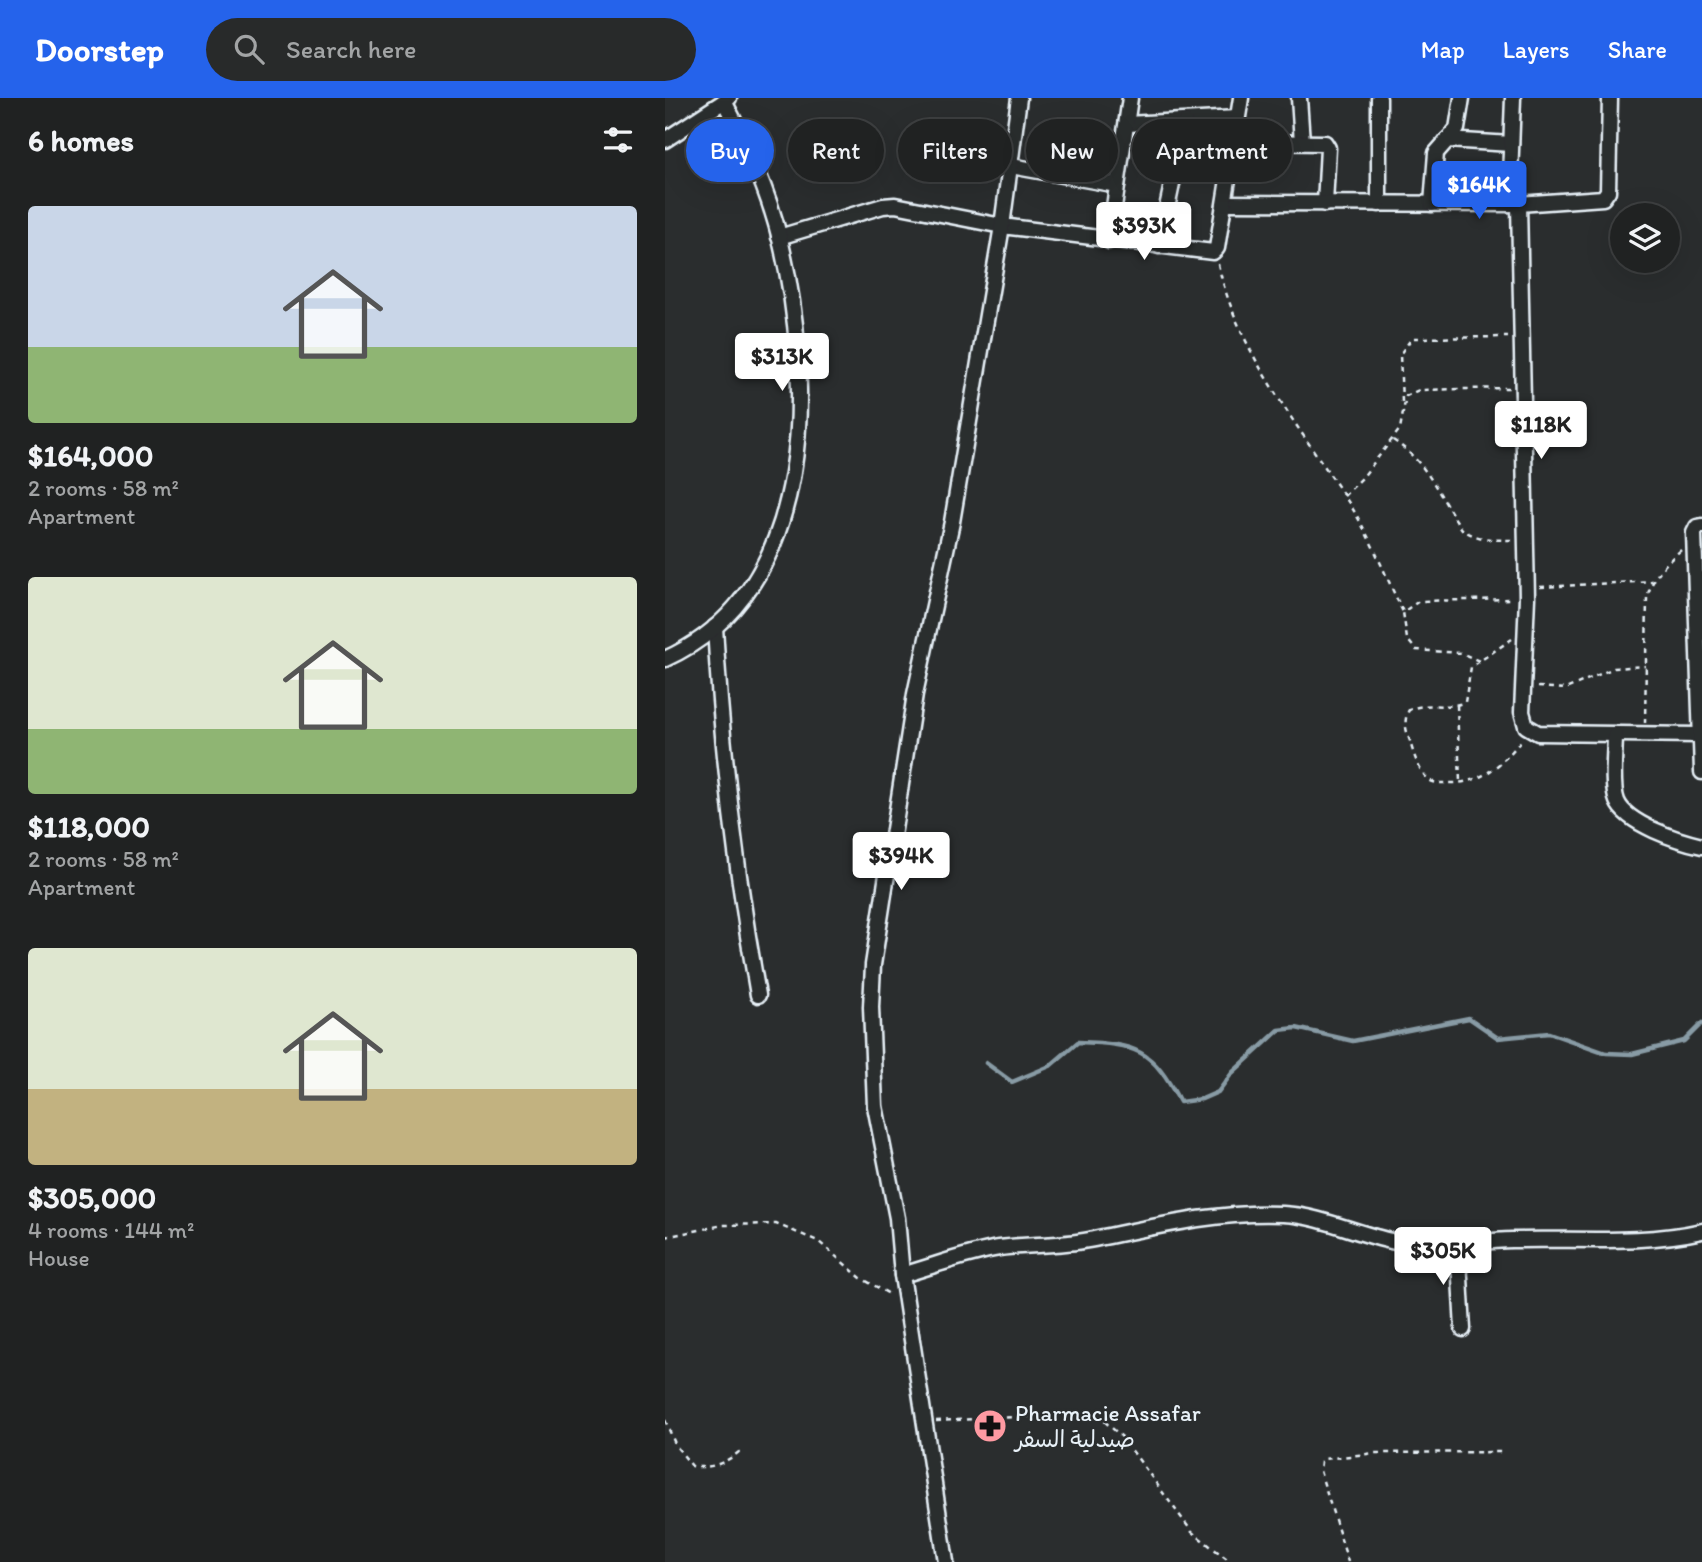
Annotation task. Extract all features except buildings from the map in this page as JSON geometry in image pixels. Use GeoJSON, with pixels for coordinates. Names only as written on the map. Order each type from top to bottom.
{"type":"FeatureCollection","features":[{"type":"Feature","properties":{"kind":"street"},"geometry":{"type":"LineString","coordinates":[[1012,158],[1019,98]]}},
{"type":"Feature","properties":{"kind":"street"},"geometry":{"type":"LineString","coordinates":[[1109,241],[1130,98]]}},
{"type":"Feature","properties":{"kind":"street"},"geometry":{"type":"LineString","coordinates":[[1224,119],[1237,118],[1241,98]]}},
{"type":"Feature","properties":{"kind":"street"},"geometry":{"type":"LineString","coordinates":[[1299,98],[1302,142]]}},
{"type":"Feature","properties":{"kind":"street"},"geometry":{"type":"LineString","coordinates":[[1379,98],[1379,204]]}},
{"type":"Feature","properties":{"kind":"street"},"geometry":{"type":"LineString","coordinates":[[1432,204],[1436,153],[1460,123],[1462,98]]}},
{"type":"Feature","properties":{"kind":"street"},"geometry":{"type":"LineString","coordinates":[[1513,98],[1511,144],[1522,337],[1527,593],[1522,712],[1526,726],[1538,733],[1700,735]]}},
{"type":"Feature","properties":{"kind":"street"},"geometry":{"type":"LineString","coordinates":[[1226,203],[1514,204],[1606,196],[1610,98]]}},
{"type":"Feature","properties":{"kind":"street"},"geometry":{"type":"LineString","coordinates":[[665,140],[727,100],[756,167],[779,237],[797,338],[800,390],[798,442],[793,475],[785,508],[760,570],[733,610],[715,627],[696,642],[665,659]]}},
{"type":"Feature","properties":{"kind":"street"},"geometry":{"type":"LineString","coordinates":[[1127,124],[1132,124]]}},
{"type":"Feature","properties":{"kind":"street"},"geometry":{"type":"LineString","coordinates":[[1447,139],[1511,144]]}},
{"type":"Feature","properties":{"kind":"street"},"geometry":{"type":"LineString","coordinates":[[1292,142],[1327,145],[1325,204]]}},
{"type":"Feature","properties":{"kind":"street"},"geometry":{"type":"LineString","coordinates":[[1012,166],[1117,185]]}},
{"type":"Feature","properties":{"kind":"street"},"geometry":{"type":"LineString","coordinates":[[946,1562],[902,1275],[897,1218],[875,1106],[871,1007],[873,965],[915,694],[952,522],[1009,182]]}},
{"type":"Feature","properties":{"kind":"street"},"geometry":{"type":"LineString","coordinates":[[1160,246],[1173,182]]}},
{"type":"Feature","properties":{"kind":"street"},"geometry":{"type":"LineString","coordinates":[[779,237],[883,206],[895,205],[1002,226],[1210,252],[1215,250],[1229,182]]}},
{"type":"Feature","properties":{"kind":"street"},"geometry":{"type":"LineString","coordinates":[[1698,530],[1702,772]]}},
{"type":"Feature","properties":{"kind":"street"},"geometry":{"type":"LineString","coordinates":[[715,627],[727,787],[743,909],[758,995]]}},
{"type":"Feature","properties":{"kind":"street"},"geometry":{"type":"LineString","coordinates":[[1615,735],[1616,797],[1621,807],[1630,817],[1645,825],[1702,846]]}},
{"type":"Feature","properties":{"kind":"street"},"geometry":{"type":"LineString","coordinates":[[902,1275],[988,1250],[1054,1245],[1222,1215],[1298,1215],[1402,1243],[1429,1245],[1546,1239],[1645,1240],[1702,1231]]}},
{"type":"Feature","properties":{"kind":"street"},"geometry":{"type":"LineString","coordinates":[[1458,1243],[1464,1329]]}},
{"type":"Feature","properties":{"kind":"path"},"geometry":{"type":"LineString","coordinates":[[1215,250],[1223,286],[1240,332],[1260,371],[1344,496],[1403,612],[1407,639],[1416,650],[1461,653],[1479,661]]}},
{"type":"Feature","properties":{"kind":"path"},"geometry":{"type":"LineString","coordinates":[[1344,496],[1393,440],[1403,420],[1400,354],[1412,338],[1522,337]]}},
{"type":"Feature","properties":{"kind":"path"},"geometry":{"type":"LineString","coordinates":[[1402,402],[1406,396],[1419,390],[1523,387]]}},
{"type":"Feature","properties":{"kind":"path"},"geometry":{"type":"LineString","coordinates":[[1393,440],[1419,460],[1462,529],[1470,535],[1482,538],[1525,541]]}},
{"type":"Feature","properties":{"kind":"path"},"geometry":{"type":"LineString","coordinates":[[1644,735],[1647,597],[1652,582],[1698,530]]}},
{"type":"Feature","properties":{"kind":"path"},"geometry":{"type":"LineString","coordinates":[[1403,612],[1419,601],[1652,582]]}},
{"type":"Feature","properties":{"kind":"path"},"geometry":{"type":"LineString","coordinates":[[1527,629],[1468,671],[1465,702],[1457,705],[1417,706],[1409,710],[1405,723],[1412,748],[1428,779],[1435,782],[1460,782],[1486,775],[1529,730]]}},
{"type":"Feature","properties":{"kind":"path"},"geometry":{"type":"LineString","coordinates":[[1525,686],[1566,689],[1613,668],[1646,666]]}},
{"type":"Feature","properties":{"kind":"path"},"geometry":{"type":"LineString","coordinates":[[1457,705],[1460,782]]}},
{"type":"Feature","properties":{"kind":"path"},"geometry":{"type":"LineString","coordinates":[[665,1237],[723,1225],[776,1224],[818,1241],[861,1278],[907,1305]]}},
{"type":"Feature","properties":{"kind":"path"},"geometry":{"type":"LineString","coordinates":[[924,1421],[1078,1414],[1103,1420],[1122,1437],[1192,1532],[1231,1562]]}},
{"type":"Feature","properties":{"kind":"path"},"geometry":{"type":"LineString","coordinates":[[665,1420],[676,1446],[692,1466],[707,1467],[741,1450]]}},
{"type":"Feature","properties":{"kind":"path"},"geometry":{"type":"LineString","coordinates":[[1348,1562],[1320,1471],[1321,1461],[1375,1453],[1502,1452]]}},
{"type":"Feature","properties":{"kind":"waterway"},"geometry":{"type":"LineString","coordinates":[[986,1063],[1012,1082],[1050,1066],[1078,1042],[1115,1045],[1129,1048],[1151,1060],[1180,1102],[1202,1099],[1218,1092],[1232,1073],[1279,1030],[1296,1028],[1353,1041],[1469,1018],[1498,1038],[1549,1033],[1606,1053],[1632,1054],[1684,1041],[1702,1023]]}},
{"type":"Feature","properties":{"kind":"place","name":"Pharmacie Assafar صيدلية السفر"},"geometry":{"type":"Point","coordinates":[990,1426]}}]}
